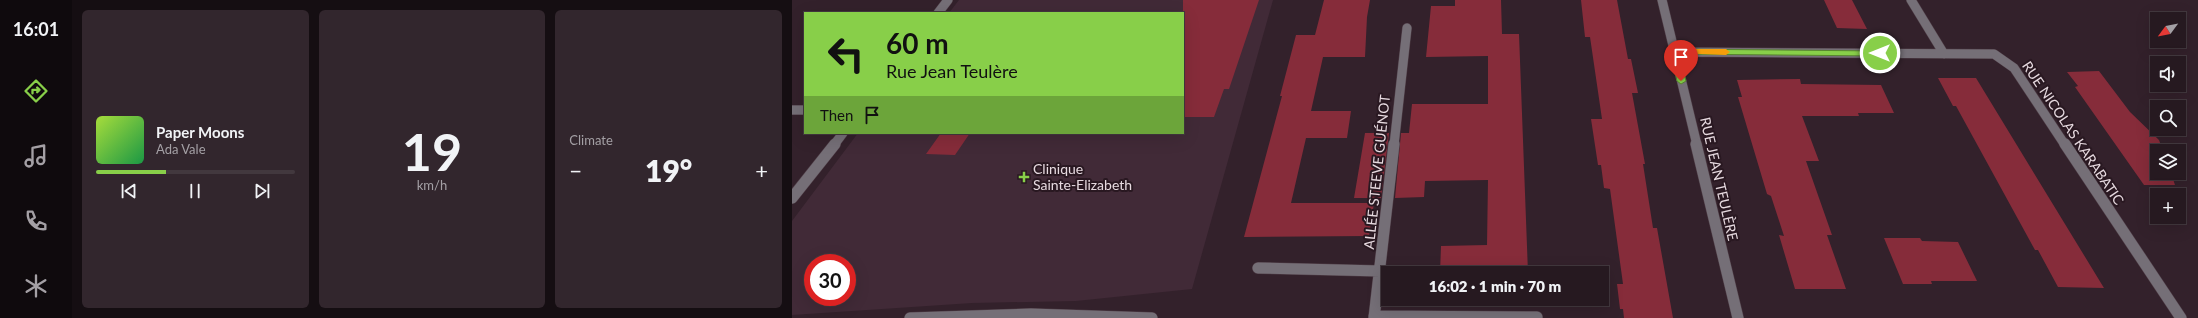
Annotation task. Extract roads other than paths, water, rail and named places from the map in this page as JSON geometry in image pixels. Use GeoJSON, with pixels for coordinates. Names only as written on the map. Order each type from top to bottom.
{"type":"FeatureCollection","features":[{"type":"Feature","properties":{"kind":"street"},"geometry":{"type":"LineString","coordinates":[[939,12],[948,0]]}},
{"type":"Feature","properties":{"kind":"street","name":"RUE JEAN TEULÈRE"},"geometry":{"type":"LineString","coordinates":[[1662,0],[1738,318]]}},
{"type":"Feature","properties":{"kind":"street"},"geometry":{"type":"LineString","coordinates":[[1911,0],[1944,54]]}},
{"type":"Feature","properties":{"kind":"street","name":"ALLÉE STEEVE GUÉNOT"},"geometry":{"type":"LineString","coordinates":[[1374,317],[1407,28]]}},
{"type":"Feature","properties":{"kind":"street","name":"RUE NICOLAS KARABATIC"},"geometry":{"type":"LineString","coordinates":[[1674,52],[1994,54],[2014,68],[2181,318]]}},
{"type":"Feature","properties":{"kind":"street"},"geometry":{"type":"LineString","coordinates":[[792,110],[804,110]]}},
{"type":"Feature","properties":{"kind":"street"},"geometry":{"type":"LineString","coordinates":[[792,198],[842,134]]}},
{"type":"Feature","properties":{"kind":"street"},"geometry":{"type":"LineString","coordinates":[[1258,268],[1380,271]]}},
{"type":"Feature","properties":{"kind":"street"},"geometry":{"type":"LineString","coordinates":[[910,318],[966,313],[1070,313],[1152,318]]}},
{"type":"Feature","properties":{"kind":"street"},"geometry":{"type":"LineString","coordinates":[[1374,317],[1537,317]]}},
{"type":"Feature","properties":{"kind":"place","name":"Clinique Sainte-Elizabeth"},"geometry":{"type":"Point","coordinates":[1024,177]}}]}
